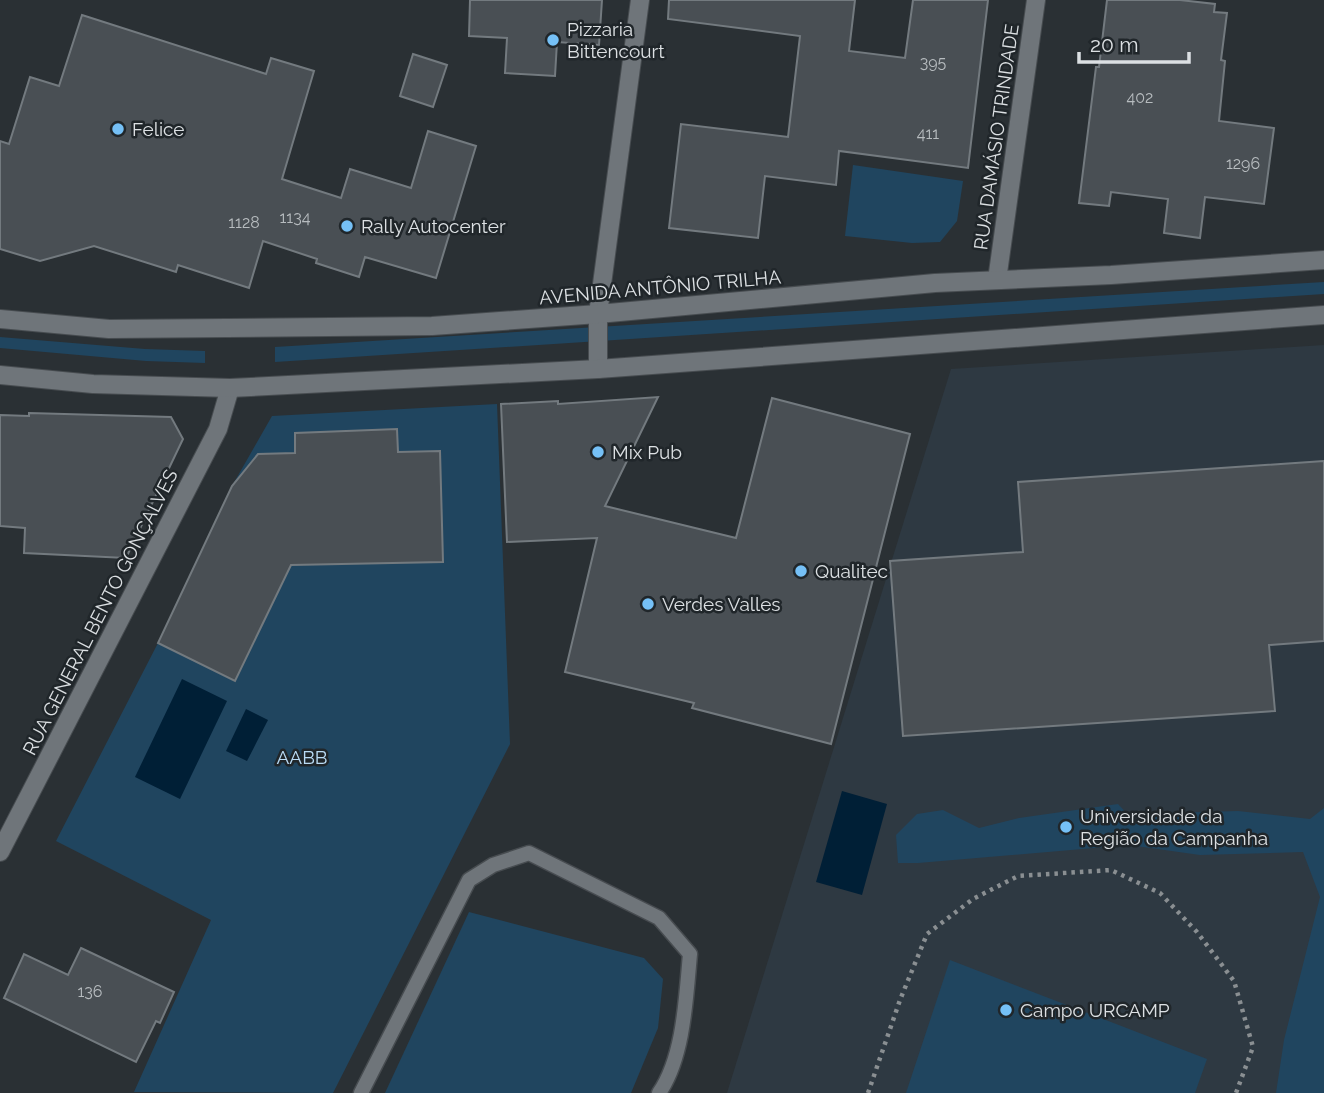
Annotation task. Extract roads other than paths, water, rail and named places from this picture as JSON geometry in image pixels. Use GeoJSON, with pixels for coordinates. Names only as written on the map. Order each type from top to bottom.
{"type":"FeatureCollection","features":[{"type":"Feature","properties":{"kind":"main road"},"geometry":{"type":"LineString","coordinates":[[598,369],[598,314],[640,0]]}},
{"type":"Feature","properties":{"kind":"main road","name":"RUA DAMÁSIO TRINDADE"},"geometry":{"type":"LineString","coordinates":[[997,280],[1036,0]]}},
{"type":"Feature","properties":{"kind":"main road","name":"AVENIDA ANTÔNIO TRILHA"},"geometry":{"type":"LineString","coordinates":[[0,318],[109,330],[432,326],[934,284],[1324,260]]}},
{"type":"Feature","properties":{"kind":"main road"},"geometry":{"type":"LineString","coordinates":[[0,374],[93,384],[230,388],[598,369],[1324,315]]}},
{"type":"Feature","properties":{"kind":"main road","name":"RUA GENERAL BENTO GONÇALVES"},"geometry":{"type":"LineString","coordinates":[[0,852],[218,429],[230,388]]}},
{"type":"Feature","properties":{"kind":"lane"},"geometry":{"type":"LineString","coordinates":[[361,1093],[469,880],[493,865],[529,853],[659,918],[690,954],[685,1010],[670,1078],[659,1093]]}},
{"type":"Feature","properties":{"kind":"place","name":"Pizzaria Bittencourt"},"geometry":{"type":"Point","coordinates":[553,40]}},
{"type":"Feature","properties":{"kind":"place","name":"Felice"},"geometry":{"type":"Point","coordinates":[118,129]}},
{"type":"Feature","properties":{"kind":"place","name":"Rally Autocenter"},"geometry":{"type":"Point","coordinates":[347,226]}},
{"type":"Feature","properties":{"kind":"place","name":"Mix Pub"},"geometry":{"type":"Point","coordinates":[598,452]}},
{"type":"Feature","properties":{"kind":"place","name":"Qualitec"},"geometry":{"type":"Point","coordinates":[801,571]}},
{"type":"Feature","properties":{"kind":"place","name":"Verdes Valles"},"geometry":{"type":"Point","coordinates":[648,604]}},
{"type":"Feature","properties":{"kind":"place","name":"Universidade da Região da Campanha"},"geometry":{"type":"Point","coordinates":[1066,827]}},
{"type":"Feature","properties":{"kind":"place","name":"Campo URCAMP"},"geometry":{"type":"Point","coordinates":[1006,1010]}},
{"type":"Feature","properties":{"kind":"park label","name":"AABB"},"geometry":{"type":"Point","coordinates":[302,757]}}]}
